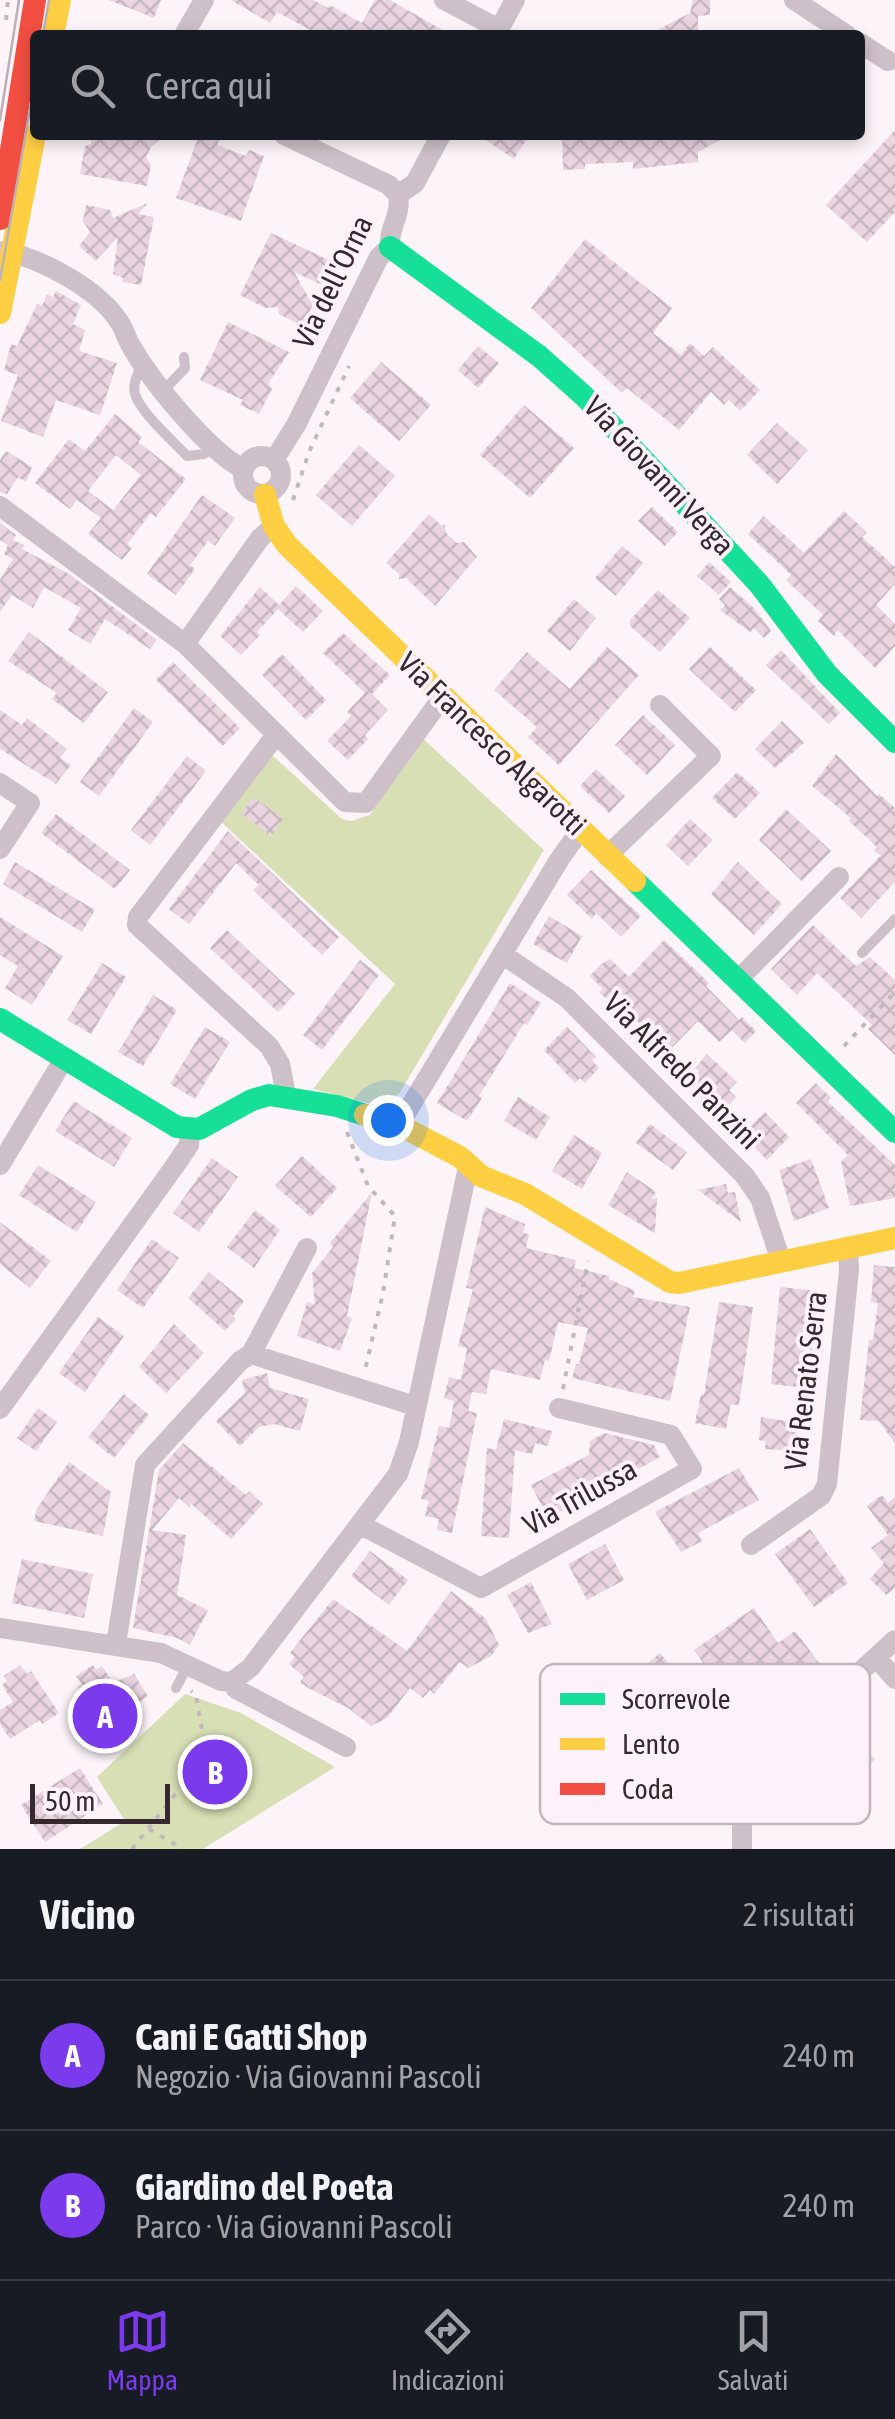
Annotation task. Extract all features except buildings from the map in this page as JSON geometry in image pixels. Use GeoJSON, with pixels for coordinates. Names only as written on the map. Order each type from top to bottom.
{"type":"FeatureCollection","features":[{"type":"Feature","properties":{"kind":"street"},"geometry":{"type":"LineString","coordinates":[[30,30],[35,0]]}},
{"type":"Feature","properties":{"kind":"street"},"geometry":{"type":"LineString","coordinates":[[444,0],[495,30]]}},
{"type":"Feature","properties":{"kind":"street"},"geometry":{"type":"LineString","coordinates":[[499,30],[515,0]]}},
{"type":"Feature","properties":{"kind":"street"},"geometry":{"type":"LineString","coordinates":[[795,0],[840,30]]}},
{"type":"Feature","properties":{"kind":"street"},"geometry":{"type":"LineString","coordinates":[[187,30],[202,3]]}},
{"type":"Feature","properties":{"kind":"street"},"geometry":{"type":"LineString","coordinates":[[0,219],[30,31]]}},
{"type":"Feature","properties":{"kind":"street"},"geometry":{"type":"LineString","coordinates":[[865,46],[888,62]]}},
{"type":"Feature","properties":{"kind":"street"},"geometry":{"type":"LineString","coordinates":[[0,312],[7,252],[34,140]]}},
{"type":"Feature","properties":{"kind":"street"},"geometry":{"type":"LineString","coordinates":[[300,140],[389,185],[398,195]]}},
{"type":"Feature","properties":{"kind":"street","name":"Via dell'Orna"},"geometry":{"type":"LineString","coordinates":[[265,494],[272,492],[281,480],[279,465],[274,460],[296,425],[379,257],[390,246],[388,237],[400,208],[398,195],[415,184],[439,140]]}},
{"type":"Feature","properties":{"kind":"street","name":"Via Giovanni Verga"},"geometry":{"type":"LineString","coordinates":[[390,246],[502,328],[584,396],[768,595],[827,674],[895,742]]}},
{"type":"Feature","properties":{"kind":"street"},"geometry":{"type":"LineString","coordinates":[[7,252],[64,274],[108,308],[164,390],[212,447],[243,469]]}},
{"type":"Feature","properties":{"kind":"street"},"geometry":{"type":"LineString","coordinates":[[265,494],[257,494],[244,485],[243,469],[252,458],[274,460]]}},
{"type":"Feature","properties":{"kind":"street","name":"Via Francesco Algarotti"},"geometry":{"type":"LineString","coordinates":[[265,494],[274,526],[287,546],[895,1132]]}},
{"type":"Feature","properties":{"kind":"street"},"geometry":{"type":"LineString","coordinates":[[0,506],[185,644],[345,802],[366,803],[444,695]]}},
{"type":"Feature","properties":{"kind":"street"},"geometry":{"type":"LineString","coordinates":[[185,644],[260,538],[274,526]]}},
{"type":"Feature","properties":{"kind":"street"},"geometry":{"type":"LineString","coordinates":[[607,856],[711,756],[660,705]]}},
{"type":"Feature","properties":{"kind":"street"},"geometry":{"type":"LineString","coordinates":[[276,735],[138,917],[137,926],[274,1052],[286,1095]]}},
{"type":"Feature","properties":{"kind":"street"},"geometry":{"type":"LineString","coordinates":[[0,783],[30,803],[0,848]]}},
{"type":"Feature","properties":{"kind":"street"},"geometry":{"type":"LineString","coordinates":[[399,1124],[582,830]]}},
{"type":"Feature","properties":{"kind":"street"},"geometry":{"type":"LineString","coordinates":[[738,980],[838,877]]}},
{"type":"Feature","properties":{"kind":"street","name":"Via Alfredo Panzini"},"geometry":{"type":"LineString","coordinates":[[502,954],[568,998],[746,1176],[760,1198],[780,1261]]}},
{"type":"Feature","properties":{"kind":"street"},"geometry":{"type":"LineString","coordinates":[[0,1019],[164,1121],[190,1130],[208,1125],[252,1100],[286,1095],[399,1124],[460,1157],[468,1168],[494,1183],[525,1194],[660,1278],[679,1282],[895,1238]]}},
{"type":"Feature","properties":{"kind":"street"},"geometry":{"type":"LineString","coordinates":[[252,1100],[274,1052]]}},
{"type":"Feature","properties":{"kind":"street"},"geometry":{"type":"LineString","coordinates":[[0,1165],[64,1059]]}},
{"type":"Feature","properties":{"kind":"street"},"geometry":{"type":"LineString","coordinates":[[0,1409],[190,1145],[190,1130]]}},
{"type":"Feature","properties":{"kind":"street"},"geometry":{"type":"LineString","coordinates":[[0,1628],[160,1653],[181,1678],[232,1682],[251,1667],[398,1474],[468,1168]]}},
{"type":"Feature","properties":{"kind":"street","name":"Via Renato Serra"},"geometry":{"type":"LineString","coordinates":[[751,1546],[821,1496],[827,1484],[849,1270],[848,1247]]}},
{"type":"Feature","properties":{"kind":"street"},"geometry":{"type":"LineString","coordinates":[[116,1644],[144,1465],[240,1360],[251,1354],[307,1248]]}},
{"type":"Feature","properties":{"kind":"street"},"geometry":{"type":"LineString","coordinates":[[251,1354],[416,1406]]}},
{"type":"Feature","properties":{"kind":"street","name":"Via Trilussa"},"geometry":{"type":"LineString","coordinates":[[361,1524],[481,1588],[692,1469],[671,1435],[559,1408]]}},
{"type":"Feature","properties":{"kind":"street"},"geometry":{"type":"LineString","coordinates":[[868,1664],[895,1640]]}},
{"type":"Feature","properties":{"kind":"street"},"geometry":{"type":"LineString","coordinates":[[876,1657],[895,1680]]}},
{"type":"Feature","properties":{"kind":"street"},"geometry":{"type":"LineString","coordinates":[[232,1682],[236,1689],[346,1747]]}},
{"type":"Feature","properties":{"kind":"lane"},"geometry":{"type":"LineString","coordinates":[[164,390],[184,368],[184,357]]}},
{"type":"Feature","properties":{"kind":"lane"},"geometry":{"type":"LineString","coordinates":[[144,362],[135,382],[135,396],[159,427],[187,456],[204,454],[212,447]]}},
{"type":"Feature","properties":{"kind":"lane"},"geometry":{"type":"LineString","coordinates":[[862,954],[895,919]]}},
{"type":"Feature","properties":{"kind":"path"},"geometry":{"type":"LineString","coordinates":[[5,24],[6,1]]}},
{"type":"Feature","properties":{"kind":"path"},"geometry":{"type":"LineString","coordinates":[[292,505],[309,452],[350,364]]}},
{"type":"Feature","properties":{"kind":"path"},"geometry":{"type":"LineString","coordinates":[[842,1048],[895,992]]}},
{"type":"Feature","properties":{"kind":"path"},"geometry":{"type":"LineString","coordinates":[[348,1126],[368,1186],[395,1216],[383,1293],[360,1390]]}},
{"type":"Feature","properties":{"kind":"path"},"geometry":{"type":"LineString","coordinates":[[559,1408],[590,1252],[598,1239]]}},
{"type":"Feature","properties":{"kind":"path"},"geometry":{"type":"LineString","coordinates":[[132,1849],[181,1787],[204,1742],[196,1695],[181,1678]]}},
{"type":"Feature","properties":{"kind":"path"},"geometry":{"type":"LineString","coordinates":[[150,1829],[183,1849]]}},
{"type":"Feature","properties":{"kind":"green space"},"geometry":{"type":"Polygon","coordinates":[[[421,737],[544,850],[399,1094],[375,1105],[313,1089],[395,984],[219,820],[271,754],[342,819],[351,821],[370,815],[421,737]]]}},
{"type":"Feature","properties":{"kind":"green space"},"geometry":{"type":"Polygon","coordinates":[[[185,1694],[241,1713],[335,1767],[203,1849],[80,1849],[125,1821],[97,1777],[185,1694]]]}},
{"type":"Feature","properties":{"kind":"tram line"},"geometry":{"type":"LineString","coordinates":[[0,120],[19,0]]}},
{"type":"Feature","properties":{"kind":"tram line"},"geometry":{"type":"LineString","coordinates":[[44,30],[49,0]]}},
{"type":"Feature","properties":{"kind":"tram line"},"geometry":{"type":"LineString","coordinates":[[0,280],[30,109]]}},
{"type":"Feature","properties":{"kind":"traffic: fast"},"geometry":{"type":"LineString","coordinates":[[390,247],[539,356],[584,396],[759,584],[827,674],[895,742]]}},
{"type":"Feature","properties":{"kind":"traffic: fast"},"geometry":{"type":"LineString","coordinates":[[635,881],[895,1132]]}},
{"type":"Feature","properties":{"kind":"traffic: fast"},"geometry":{"type":"LineString","coordinates":[[0,1019],[177,1127],[199,1129],[269,1095],[337,1106],[365,1115]]}},
{"type":"Feature","properties":{"kind":"traffic: slow"},"geometry":{"type":"LineString","coordinates":[[54,30],[60,0]]}},
{"type":"Feature","properties":{"kind":"traffic: slow"},"geometry":{"type":"LineString","coordinates":[[0,313],[34,140]]}},
{"type":"Feature","properties":{"kind":"traffic: slow"},"geometry":{"type":"LineString","coordinates":[[265,495],[274,526],[287,545],[635,881]]}},
{"type":"Feature","properties":{"kind":"traffic: slow"},"geometry":{"type":"LineString","coordinates":[[365,1115],[399,1125],[460,1157],[481,1176],[525,1194],[670,1282],[895,1238]]}},
{"type":"Feature","properties":{"kind":"traffic: jam"},"geometry":{"type":"LineString","coordinates":[[30,30],[35,0]]}},
{"type":"Feature","properties":{"kind":"traffic: jam"},"geometry":{"type":"LineString","coordinates":[[0,219],[30,31]]}},
{"type":"Feature","properties":{"kind":"place","name":"Cani E Gatti Shop"},"geometry":{"type":"Point","coordinates":[105,1716]}},
{"type":"Feature","properties":{"kind":"place","name":"Giardino del Poeta"},"geometry":{"type":"Point","coordinates":[215,1772]}}]}
